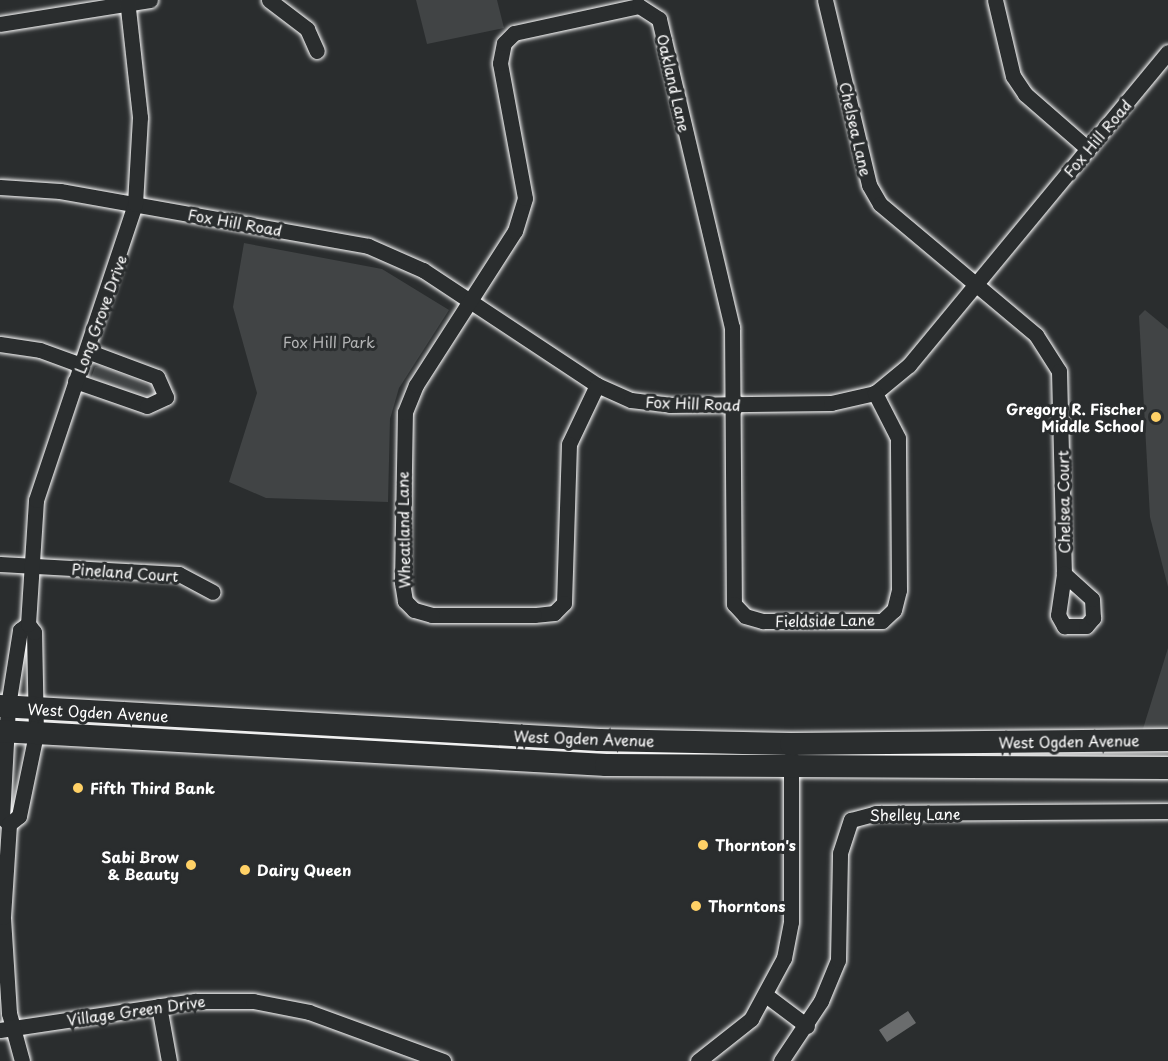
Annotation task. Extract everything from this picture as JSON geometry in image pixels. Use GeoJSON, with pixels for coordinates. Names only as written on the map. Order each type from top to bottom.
{"type":"FeatureCollection","features":[{"type":"Feature","properties":{"kind":"main road","name":"West Ogden Avenue"},"geometry":{"type":"LineString","coordinates":[[4,706],[452,734],[791,744],[1168,740]]}},
{"type":"Feature","properties":{"kind":"main road","name":"West Ogden Avenue"},"geometry":{"type":"LineString","coordinates":[[3,731],[442,759],[792,768],[1168,768]]}},
{"type":"Feature","properties":{"kind":"main road"},"geometry":{"type":"LineString","coordinates":[[442,759],[452,734]]}},
{"type":"Feature","properties":{"kind":"street"},"geometry":{"type":"LineString","coordinates":[[0,24],[150,0]]}},
{"type":"Feature","properties":{"kind":"street"},"geometry":{"type":"LineString","coordinates":[[268,0],[307,29],[317,51]]}},
{"type":"Feature","properties":{"kind":"street","name":"Chelsea Lane"},"geometry":{"type":"LineString","coordinates":[[825,0],[869,185],[885,209],[976,285]]}},
{"type":"Feature","properties":{"kind":"street"},"geometry":{"type":"LineString","coordinates":[[995,0],[1013,76],[1024,94],[1088,149]]}},
{"type":"Feature","properties":{"kind":"street","name":"Long Grove Drive"},"geometry":{"type":"LineString","coordinates":[[9,824],[19,816],[36,734],[34,632],[28,624],[40,475],[84,358],[135,204],[140,109],[127,2]]}},
{"type":"Feature","properties":{"kind":"street","name":"Oakland Lane"},"geometry":{"type":"LineString","coordinates":[[470,301],[515,231],[525,198],[500,63],[504,43],[514,33],[618,9],[649,10],[659,19],[729,311],[734,405]]}},
{"type":"Feature","properties":{"kind":"street","name":"Fox Hill Road"},"geometry":{"type":"LineString","coordinates":[[0,187],[135,204],[368,246],[410,262],[597,385],[649,404],[831,403],[875,393],[909,365],[1168,52]]}},
{"type":"Feature","properties":{"kind":"street","name":"Chelsea Court"},"geometry":{"type":"LineString","coordinates":[[976,285],[1036,335],[1059,371],[1064,574]]}},
{"type":"Feature","properties":{"kind":"street","name":"Wheatland Lane"},"geometry":{"type":"LineString","coordinates":[[470,301],[416,385],[405,412],[402,582],[405,601],[414,610],[432,615],[534,615],[554,613],[564,603],[569,444],[597,385]]}},
{"type":"Feature","properties":{"kind":"street"},"geometry":{"type":"LineString","coordinates":[[0,344],[84,358],[157,377],[166,397],[147,406],[75,381]]}},
{"type":"Feature","properties":{"kind":"street","name":"Fieldside Lane"},"geometry":{"type":"LineString","coordinates":[[734,405],[734,604],[754,620],[882,621],[898,601],[899,462],[895,427],[875,393]]}},
{"type":"Feature","properties":{"kind":"street","name":"Pineland Court"},"geometry":{"type":"LineString","coordinates":[[0,564],[179,574],[213,592]]}},
{"type":"Feature","properties":{"kind":"street","name":"Long Grove Drive"},"geometry":{"type":"LineString","coordinates":[[22,1061],[6,1030],[2,951],[9,824],[2,817],[3,731],[4,706],[20,630],[28,624]]}},
{"type":"Feature","properties":{"kind":"street"},"geometry":{"type":"LineString","coordinates":[[698,1061],[739,1032],[766,996],[784,958],[791,922],[791,744]]}},
{"type":"Feature","properties":{"kind":"street","name":"Shelley Lane"},"geometry":{"type":"LineString","coordinates":[[781,1061],[807,1026],[838,960],[840,853],[851,820],[877,813],[1168,811]]}},
{"type":"Feature","properties":{"kind":"street"},"geometry":{"type":"LineString","coordinates":[[766,996],[807,1026]]}},
{"type":"Feature","properties":{"kind":"street","name":"Village Green Drive"},"geometry":{"type":"LineString","coordinates":[[6,1030],[159,1006],[223,999],[281,1005],[433,1059]]}},
{"type":"Feature","properties":{"kind":"street"},"geometry":{"type":"LineString","coordinates":[[159,1006],[169,1061]]}},
{"type":"Feature","properties":{"kind":"green space"},"geometry":{"type":"Polygon","coordinates":[[[416,0],[497,0],[504,28],[427,44],[416,0]]]}},
{"type":"Feature","properties":{"kind":"green space","name":"Fox Hill Park"},"geometry":{"type":"Polygon","coordinates":[[[244,243],[382,269],[449,310],[399,388],[390,419],[388,502],[266,498],[229,482],[257,393],[233,307],[244,243]]]}},
{"type":"Feature","properties":{"kind":"green space"},"geometry":{"type":"Polygon","coordinates":[[[1145,310],[1168,329],[1168,587],[1150,517],[1139,316],[1145,310]]]}},
{"type":"Feature","properties":{"kind":"green space"},"geometry":{"type":"Polygon","coordinates":[[[101,366],[152,386],[155,396],[150,400],[91,378],[95,367],[101,366]]]}},
{"type":"Feature","properties":{"kind":"green space"},"geometry":{"type":"Polygon","coordinates":[[[1168,648],[1168,731],[1142,732],[1168,648]]]}},
{"type":"Feature","properties":{"kind":"green space"},"geometry":{"type":"Polygon","coordinates":[[[240,732],[424,741],[424,748],[239,738],[240,732]]]}},
{"type":"Feature","properties":{"kind":"green space"},"geometry":{"type":"Polygon","coordinates":[[[1168,750],[1168,759],[1002,759],[1002,754],[1168,750]]]}},
{"type":"Feature","properties":{"kind":"shaded area"},"geometry":{"type":"Polygon","coordinates":[[[908,1011],[916,1023],[887,1042],[879,1030],[908,1011]]]}},
{"type":"Feature","properties":{"kind":"place","name":"Gregory R. Fischer Middle School"},"geometry":{"type":"Point","coordinates":[1156,417]}},
{"type":"Feature","properties":{"kind":"place","name":"Fifth Third Bank"},"geometry":{"type":"Point","coordinates":[78,788]}},
{"type":"Feature","properties":{"kind":"place","name":"Thornton's"},"geometry":{"type":"Point","coordinates":[703,845]}},
{"type":"Feature","properties":{"kind":"place","name":"Sabi Brow & Beauty"},"geometry":{"type":"Point","coordinates":[191,865]}},
{"type":"Feature","properties":{"kind":"place","name":"Dairy Queen"},"geometry":{"type":"Point","coordinates":[245,870]}},
{"type":"Feature","properties":{"kind":"place","name":"Thorntons"},"geometry":{"type":"Point","coordinates":[696,906]}}]}
